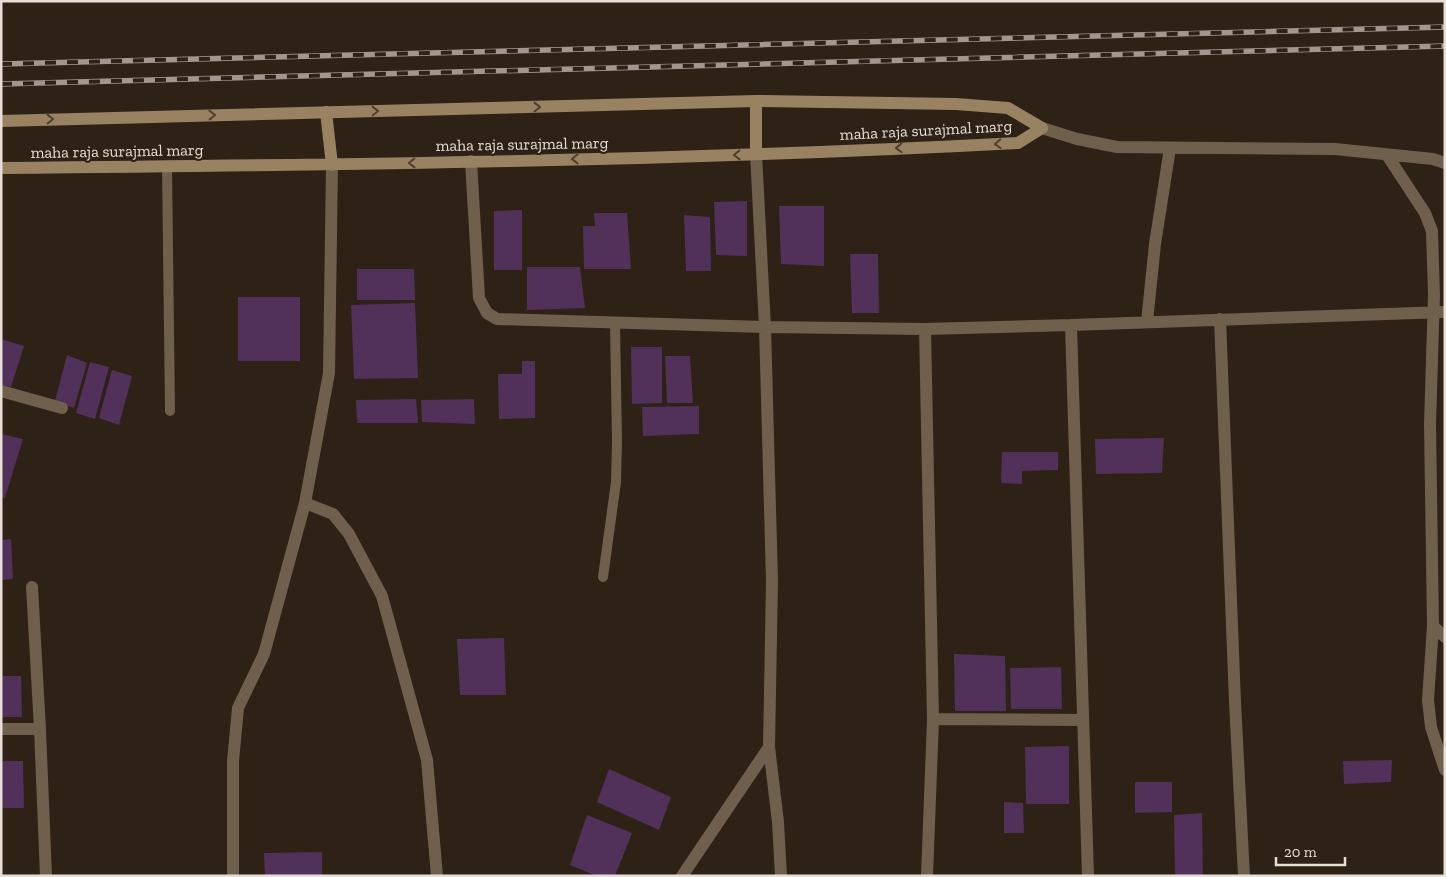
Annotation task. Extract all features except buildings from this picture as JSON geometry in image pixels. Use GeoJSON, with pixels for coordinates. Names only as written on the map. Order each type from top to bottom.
{"type":"FeatureCollection","features":[{"type":"Feature","properties":{"kind":"street","name":"maha raja surajmal marg"},"geometry":{"type":"LineString","coordinates":[[1,120],[756,101],[956,104],[1008,108],[1042,128],[1018,143],[756,154],[332,164],[1,168]]}},
{"type":"Feature","properties":{"kind":"street"},"geometry":{"type":"LineString","coordinates":[[756,101],[756,154],[765,327],[772,581],[769,747],[778,822],[781,876]]}},
{"type":"Feature","properties":{"kind":"street"},"geometry":{"type":"LineString","coordinates":[[233,876],[233,761],[238,708],[264,654],[304,503],[328,372],[332,164],[326,112]]}},
{"type":"Feature","properties":{"kind":"street"},"geometry":{"type":"LineString","coordinates":[[1042,128],[1077,139],[1117,147],[1335,149],[1441,161]]}},
{"type":"Feature","properties":{"kind":"street"},"geometry":{"type":"LineString","coordinates":[[1147,322],[1155,244],[1170,148]]}},
{"type":"Feature","properties":{"kind":"street"},"geometry":{"type":"LineString","coordinates":[[1386,155],[1425,213],[1432,231],[1439,312],[1430,424],[1433,626],[1428,700],[1431,727],[1445,770]]}},
{"type":"Feature","properties":{"kind":"street"},"geometry":{"type":"LineString","coordinates":[[471,161],[480,298],[487,313],[497,319],[765,327],[926,329],[1439,312]]}},
{"type":"Feature","properties":{"kind":"street"},"geometry":{"type":"LineString","coordinates":[[1220,319],[1235,702],[1244,876]]}},
{"type":"Feature","properties":{"kind":"street"},"geometry":{"type":"LineString","coordinates":[[1071,325],[1088,876]]}},
{"type":"Feature","properties":{"kind":"street"},"geometry":{"type":"LineString","coordinates":[[926,329],[933,719],[927,876]]}},
{"type":"Feature","properties":{"kind":"street"},"geometry":{"type":"LineString","coordinates":[[1,391],[62,408]]}},
{"type":"Feature","properties":{"kind":"street"},"geometry":{"type":"LineString","coordinates":[[304,503],[333,514],[350,534],[382,596],[427,760],[437,876]]}},
{"type":"Feature","properties":{"kind":"street"},"geometry":{"type":"LineString","coordinates":[[32,588],[46,876]]}},
{"type":"Feature","properties":{"kind":"street"},"geometry":{"type":"LineString","coordinates":[[1433,626],[1445,637]]}},
{"type":"Feature","properties":{"kind":"street"},"geometry":{"type":"LineString","coordinates":[[933,719],[1083,720]]}},
{"type":"Feature","properties":{"kind":"street"},"geometry":{"type":"LineString","coordinates":[[1,729],[40,729]]}},
{"type":"Feature","properties":{"kind":"street"},"geometry":{"type":"LineString","coordinates":[[682,876],[769,747]]}},
{"type":"Feature","properties":{"kind":"lane"},"geometry":{"type":"LineString","coordinates":[[167,167],[170,411]]}},
{"type":"Feature","properties":{"kind":"lane"},"geometry":{"type":"LineString","coordinates":[[603,577],[616,482],[615,323]]}},
{"type":"Feature","properties":{"kind":"railway"},"geometry":{"type":"LineString","coordinates":[[1,64],[1445,27]]}},
{"type":"Feature","properties":{"kind":"railway"},"geometry":{"type":"LineString","coordinates":[[1,84],[1445,46]]}}]}
